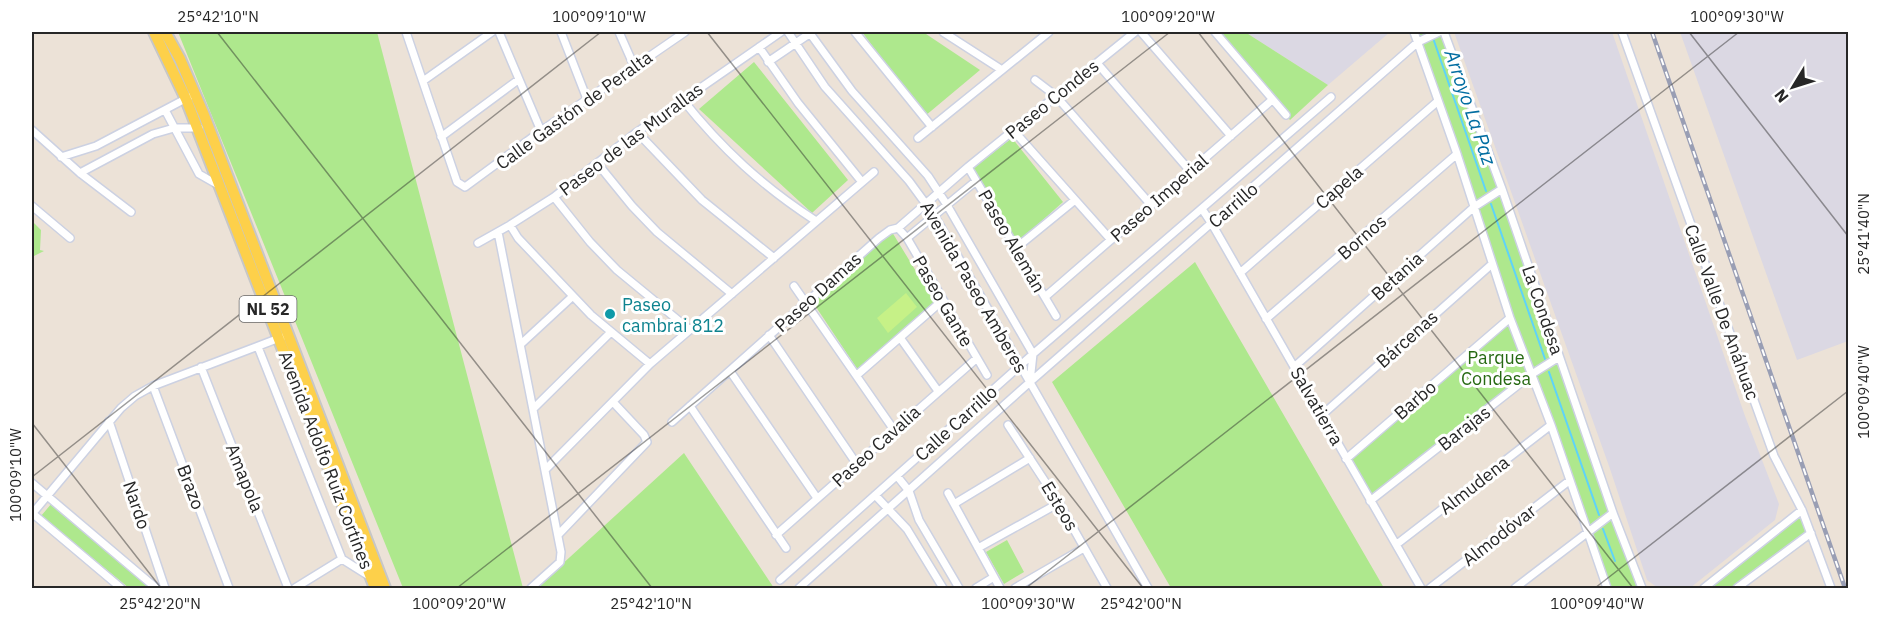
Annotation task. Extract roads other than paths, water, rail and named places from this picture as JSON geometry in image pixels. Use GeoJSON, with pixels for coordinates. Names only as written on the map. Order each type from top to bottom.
{"type":"FeatureCollection","features":[{"type":"Feature","properties":{"kind":"main road","name":"Avenida Adolfo Ruiz Cortínes"},"geometry":{"type":"LineString","coordinates":[[154,32],[186,99],[201,123],[220,186],[284,336],[375,588]]}},
{"type":"Feature","properties":{"kind":"main road"},"geometry":{"type":"LineString","coordinates":[[165,32],[180,59],[201,123],[223,164],[284,336],[385,588]]}},
{"type":"Feature","properties":{"kind":"street"},"geometry":{"type":"LineString","coordinates":[[406,32],[441,137],[518,80]]}},
{"type":"Feature","properties":{"kind":"street"},"geometry":{"type":"LineString","coordinates":[[423,81],[492,32]]}},
{"type":"Feature","properties":{"kind":"street"},"geometry":{"type":"LineString","coordinates":[[499,32],[541,131]]}},
{"type":"Feature","properties":{"kind":"street"},"geometry":{"type":"LineString","coordinates":[[561,32],[587,99]]}},
{"type":"Feature","properties":{"kind":"street"},"geometry":{"type":"LineString","coordinates":[[619,32],[634,66]]}},
{"type":"Feature","properties":{"kind":"street","name":"Paseo de las Murallas"},"geometry":{"type":"LineString","coordinates":[[478,243],[554,197],[682,99],[781,32]]}},
{"type":"Feature","properties":{"kind":"street","name":"Avenida Paseo Amberes"},"geometry":{"type":"LineString","coordinates":[[788,32],[832,95],[926,203],[1030,382]]}},
{"type":"Feature","properties":{"kind":"street"},"geometry":{"type":"LineString","coordinates":[[768,62],[810,32]]}},
{"type":"Feature","properties":{"kind":"street","name":"Avenida Paseo Amberes"},"geometry":{"type":"LineString","coordinates":[[810,32],[852,91],[915,159],[939,192],[1033,354],[1030,382]]}},
{"type":"Feature","properties":{"kind":"street"},"geometry":{"type":"LineString","coordinates":[[855,32],[932,127]]}},
{"type":"Feature","properties":{"kind":"street"},"geometry":{"type":"LineString","coordinates":[[943,32],[1002,70]]}},
{"type":"Feature","properties":{"kind":"street","name":"Paseo Condes"},"geometry":{"type":"LineString","coordinates":[[968,167],[1135,32]]}},
{"type":"Feature","properties":{"kind":"street"},"geometry":{"type":"LineString","coordinates":[[1141,32],[1231,136]]}},
{"type":"Feature","properties":{"kind":"street"},"geometry":{"type":"LineString","coordinates":[[1215,32],[1286,116]]}},
{"type":"Feature","properties":{"kind":"street","name":"La Condesa"},"geometry":{"type":"LineString","coordinates":[[1414,32],[1420,41],[1510,318],[1551,425],[1605,588]]}},
{"type":"Feature","properties":{"kind":"street","name":"Carrillo"},"geometry":{"type":"LineString","coordinates":[[1030,382],[1420,41],[1439,32]]}},
{"type":"Feature","properties":{"kind":"street","name":"La Condesa"},"geometry":{"type":"LineString","coordinates":[[1444,32],[1502,189],[1613,513],[1642,588]]}},
{"type":"Feature","properties":{"kind":"street","name":"Calle Valle De Anáhuac"},"geometry":{"type":"LineString","coordinates":[[1622,32],[1774,456],[1802,510],[1831,588]]}},
{"type":"Feature","properties":{"kind":"street","name":"Calle Gastón de Peralta"},"geometry":{"type":"LineString","coordinates":[[441,137],[457,182],[462,186],[469,186],[541,131],[681,33]]}},
{"type":"Feature","properties":{"kind":"street"},"geometry":{"type":"LineString","coordinates":[[918,138],[1044,33]]}},
{"type":"Feature","properties":{"kind":"street"},"geometry":{"type":"LineString","coordinates":[[759,47],[816,127],[862,182]]}},
{"type":"Feature","properties":{"kind":"street"},"geometry":{"type":"LineString","coordinates":[[1097,63],[1190,171]]}},
{"type":"Feature","properties":{"kind":"street"},"geometry":{"type":"LineString","coordinates":[[1035,80],[1056,96],[1151,205]]}},
{"type":"Feature","properties":{"kind":"street","name":"Calle Carrillo"},"geometry":{"type":"LineString","coordinates":[[780,580],[1033,354],[1330,97]]}},
{"type":"Feature","properties":{"kind":"street"},"geometry":{"type":"LineString","coordinates":[[62,157],[96,146],[136,123],[186,99]]}},
{"type":"Feature","properties":{"kind":"street"},"geometry":{"type":"LineString","coordinates":[[682,99],[730,154],[771,190],[816,221]]}},
{"type":"Feature","properties":{"kind":"street","name":"Paseo Imperial"},"geometry":{"type":"LineString","coordinates":[[1045,297],[1272,99]]}},
{"type":"Feature","properties":{"kind":"street","name":"Capela"},"geometry":{"type":"LineString","coordinates":[[1240,273],[1438,101]]}},
{"type":"Feature","properties":{"kind":"street"},"geometry":{"type":"LineString","coordinates":[[165,110],[199,174],[220,186]]}},
{"type":"Feature","properties":{"kind":"street"},"geometry":{"type":"LineString","coordinates":[[80,173],[142,138],[174,128],[201,123]]}},
{"type":"Feature","properties":{"kind":"street"},"geometry":{"type":"LineString","coordinates":[[32,130],[80,173],[131,212]]}},
{"type":"Feature","properties":{"kind":"street"},"geometry":{"type":"LineString","coordinates":[[1013,130],[1111,240]]}},
{"type":"Feature","properties":{"kind":"street"},"geometry":{"type":"LineString","coordinates":[[637,132],[702,200],[774,258]]}},
{"type":"Feature","properties":{"kind":"street","name":"Bornos"},"geometry":{"type":"LineString","coordinates":[[1266,319],[1457,154]]}},
{"type":"Feature","properties":{"kind":"street"},"geometry":{"type":"LineString","coordinates":[[597,163],[632,206],[657,232],[732,294]]}},
{"type":"Feature","properties":{"kind":"street","name":"Paseo Damas"},"geometry":{"type":"LineString","coordinates":[[672,422],[879,238],[890,230],[898,228],[968,167]]}},
{"type":"Feature","properties":{"kind":"street","name":"Paseo Alemán"},"geometry":{"type":"LineString","coordinates":[[968,167],[1056,316]]}},
{"type":"Feature","properties":{"kind":"street"},"geometry":{"type":"LineString","coordinates":[[545,470],[650,364],[874,172]]}},
{"type":"Feature","properties":{"kind":"street"},"geometry":{"type":"LineString","coordinates":[[907,238],[976,181]]}},
{"type":"Feature","properties":{"kind":"street","name":"Betania"},"geometry":{"type":"LineString","coordinates":[[1294,367],[1474,207],[1502,189]]}},
{"type":"Feature","properties":{"kind":"street"},"geometry":{"type":"LineString","coordinates":[[554,197],[590,242],[618,270],[690,330]]}},
{"type":"Feature","properties":{"kind":"street"},"geometry":{"type":"LineString","coordinates":[[1016,248],[1075,200]]}},
{"type":"Feature","properties":{"kind":"street"},"geometry":{"type":"LineString","coordinates":[[32,206],[70,238]]}},
{"type":"Feature","properties":{"kind":"street"},"geometry":{"type":"LineString","coordinates":[[1202,209],[1212,224]]}},
{"type":"Feature","properties":{"kind":"street","name":"Salvatierra"},"geometry":{"type":"LineString","coordinates":[[1212,224],[1421,588]]}},
{"type":"Feature","properties":{"kind":"street"},"geometry":{"type":"LineString","coordinates":[[510,225],[518,237],[573,296],[611,332],[650,364]]}},
{"type":"Feature","properties":{"kind":"street","name":"Paseo Gante"},"geometry":{"type":"LineString","coordinates":[[898,228],[907,238],[987,375]]}},
{"type":"Feature","properties":{"kind":"street"},"geometry":{"type":"LineString","coordinates":[[498,232],[561,552],[560,562],[531,588]]}},
{"type":"Feature","properties":{"kind":"street","name":"Bárcenas"},"geometry":{"type":"LineString","coordinates":[[1322,415],[1492,264]]}},
{"type":"Feature","properties":{"kind":"street"},"geometry":{"type":"LineString","coordinates":[[794,286],[894,430]]}},
{"type":"Feature","properties":{"kind":"street"},"geometry":{"type":"LineString","coordinates":[[521,344],[573,296]]}},
{"type":"Feature","properties":{"kind":"street"},"geometry":{"type":"LineString","coordinates":[[857,375],[943,300]]}},
{"type":"Feature","properties":{"kind":"street","name":"Barbo"},"geometry":{"type":"LineString","coordinates":[[1346,459],[1510,318]]}},
{"type":"Feature","properties":{"kind":"street"},"geometry":{"type":"LineString","coordinates":[[533,409],[611,332]]}},
{"type":"Feature","properties":{"kind":"street"},"geometry":{"type":"LineString","coordinates":[[769,335],[856,463]]}},
{"type":"Feature","properties":{"kind":"street"},"geometry":{"type":"LineString","coordinates":[[121,588],[32,513],[109,422],[135,396],[153,386],[284,336]]}},
{"type":"Feature","properties":{"kind":"street"},"geometry":{"type":"LineString","coordinates":[[901,339],[938,392]]}},
{"type":"Feature","properties":{"kind":"street"},"geometry":{"type":"LineString","coordinates":[[258,347],[342,559],[371,577]]}},
{"type":"Feature","properties":{"kind":"street","name":"Barajas"},"geometry":{"type":"LineString","coordinates":[[1370,501],[1532,374],[1559,357]]}},
{"type":"Feature","properties":{"kind":"street","name":"Paseo Cavalia"},"geometry":{"type":"LineString","coordinates":[[776,535],[977,358]]}},
{"type":"Feature","properties":{"kind":"street","name":"Amapola"},"geometry":{"type":"LineString","coordinates":[[201,367],[288,588]]}},
{"type":"Feature","properties":{"kind":"street"},"geometry":{"type":"LineString","coordinates":[[730,371],[817,498]]}},
{"type":"Feature","properties":{"kind":"street"},"geometry":{"type":"LineString","coordinates":[[1030,382],[1148,588]]}},
{"type":"Feature","properties":{"kind":"street","name":"Calle Carrillo"},"geometry":{"type":"LineString","coordinates":[[799,588],[1030,382]]}},
{"type":"Feature","properties":{"kind":"street","name":"Brazo"},"geometry":{"type":"LineString","coordinates":[[153,386],[229,588]]}},
{"type":"Feature","properties":{"kind":"street"},"geometry":{"type":"LineString","coordinates":[[558,535],[647,442],[644,435],[613,402]]}},
{"type":"Feature","properties":{"kind":"street"},"geometry":{"type":"LineString","coordinates":[[690,406],[786,548]]}},
{"type":"Feature","properties":{"kind":"street","name":"Nardo"},"geometry":{"type":"LineString","coordinates":[[109,422],[165,588]]}},
{"type":"Feature","properties":{"kind":"street","name":"Esteos"},"geometry":{"type":"LineString","coordinates":[[1008,425],[1059,503],[1107,588]]}},
{"type":"Feature","properties":{"kind":"street","name":"Almudena"},"geometry":{"type":"LineString","coordinates":[[1397,544],[1551,425]]}},
{"type":"Feature","properties":{"kind":"street"},"geometry":{"type":"LineString","coordinates":[[954,504],[1030,458]]}},
{"type":"Feature","properties":{"kind":"street"},"geometry":{"type":"LineString","coordinates":[[897,476],[909,491],[919,520],[959,588]]}},
{"type":"Feature","properties":{"kind":"street","name":"Almodóvar"},"geometry":{"type":"LineString","coordinates":[[1430,588],[1569,481]]}},
{"type":"Feature","properties":{"kind":"street"},"geometry":{"type":"LineString","coordinates":[[32,483],[156,588]]}},
{"type":"Feature","properties":{"kind":"street"},"geometry":{"type":"LineString","coordinates":[[948,493],[1000,588]]}},
{"type":"Feature","properties":{"kind":"street"},"geometry":{"type":"LineString","coordinates":[[875,495],[907,529],[943,588]]}},
{"type":"Feature","properties":{"kind":"street"},"geometry":{"type":"LineString","coordinates":[[978,548],[1059,503]]}},
{"type":"Feature","properties":{"kind":"street"},"geometry":{"type":"LineString","coordinates":[[1704,588],[1802,510]]}},
{"type":"Feature","properties":{"kind":"street"},"geometry":{"type":"LineString","coordinates":[[1515,588],[1613,513]]}},
{"type":"Feature","properties":{"kind":"street"},"geometry":{"type":"LineString","coordinates":[[1737,588],[1811,533]]}},
{"type":"Feature","properties":{"kind":"street"},"geometry":{"type":"LineString","coordinates":[[1015,588],[1084,548]]}},
{"type":"Feature","properties":{"kind":"street"},"geometry":{"type":"LineString","coordinates":[[928,562],[940,555]]}},
{"type":"Feature","properties":{"kind":"street"},"geometry":{"type":"LineString","coordinates":[[295,588],[342,559]]}},
{"type":"Feature","properties":{"kind":"street"},"geometry":{"type":"LineString","coordinates":[[976,588],[994,577]]}},
{"type":"Feature","properties":{"kind":"waterway","name":"Arroyo La Paz"},"geometry":{"type":"LineString","coordinates":[[1433,38],[1486,191]]}},
{"type":"Feature","properties":{"kind":"waterway","name":"Arroyo La Paz"},"geometry":{"type":"LineString","coordinates":[[1491,204],[1545,359]]}},
{"type":"Feature","properties":{"kind":"waterway","name":"Arroyo La Paz"},"geometry":{"type":"LineString","coordinates":[[1549,372],[1599,515]]}},
{"type":"Feature","properties":{"kind":"waterway","name":"Arroyo La Paz"},"geometry":{"type":"LineString","coordinates":[[1603,529],[1615,561]]}},
{"type":"Feature","properties":{"kind":"railway"},"geometry":{"type":"LineString","coordinates":[[1652,32],[1845,588]]}},
{"type":"Feature","properties":{"kind":"place","name":"Paseo cambrai 812"},"geometry":{"type":"Point","coordinates":[610,314]}},
{"type":"Feature","properties":{"kind":"park label","name":"Parque Condesa"},"geometry":{"type":"Point","coordinates":[1496,367]}}]}
